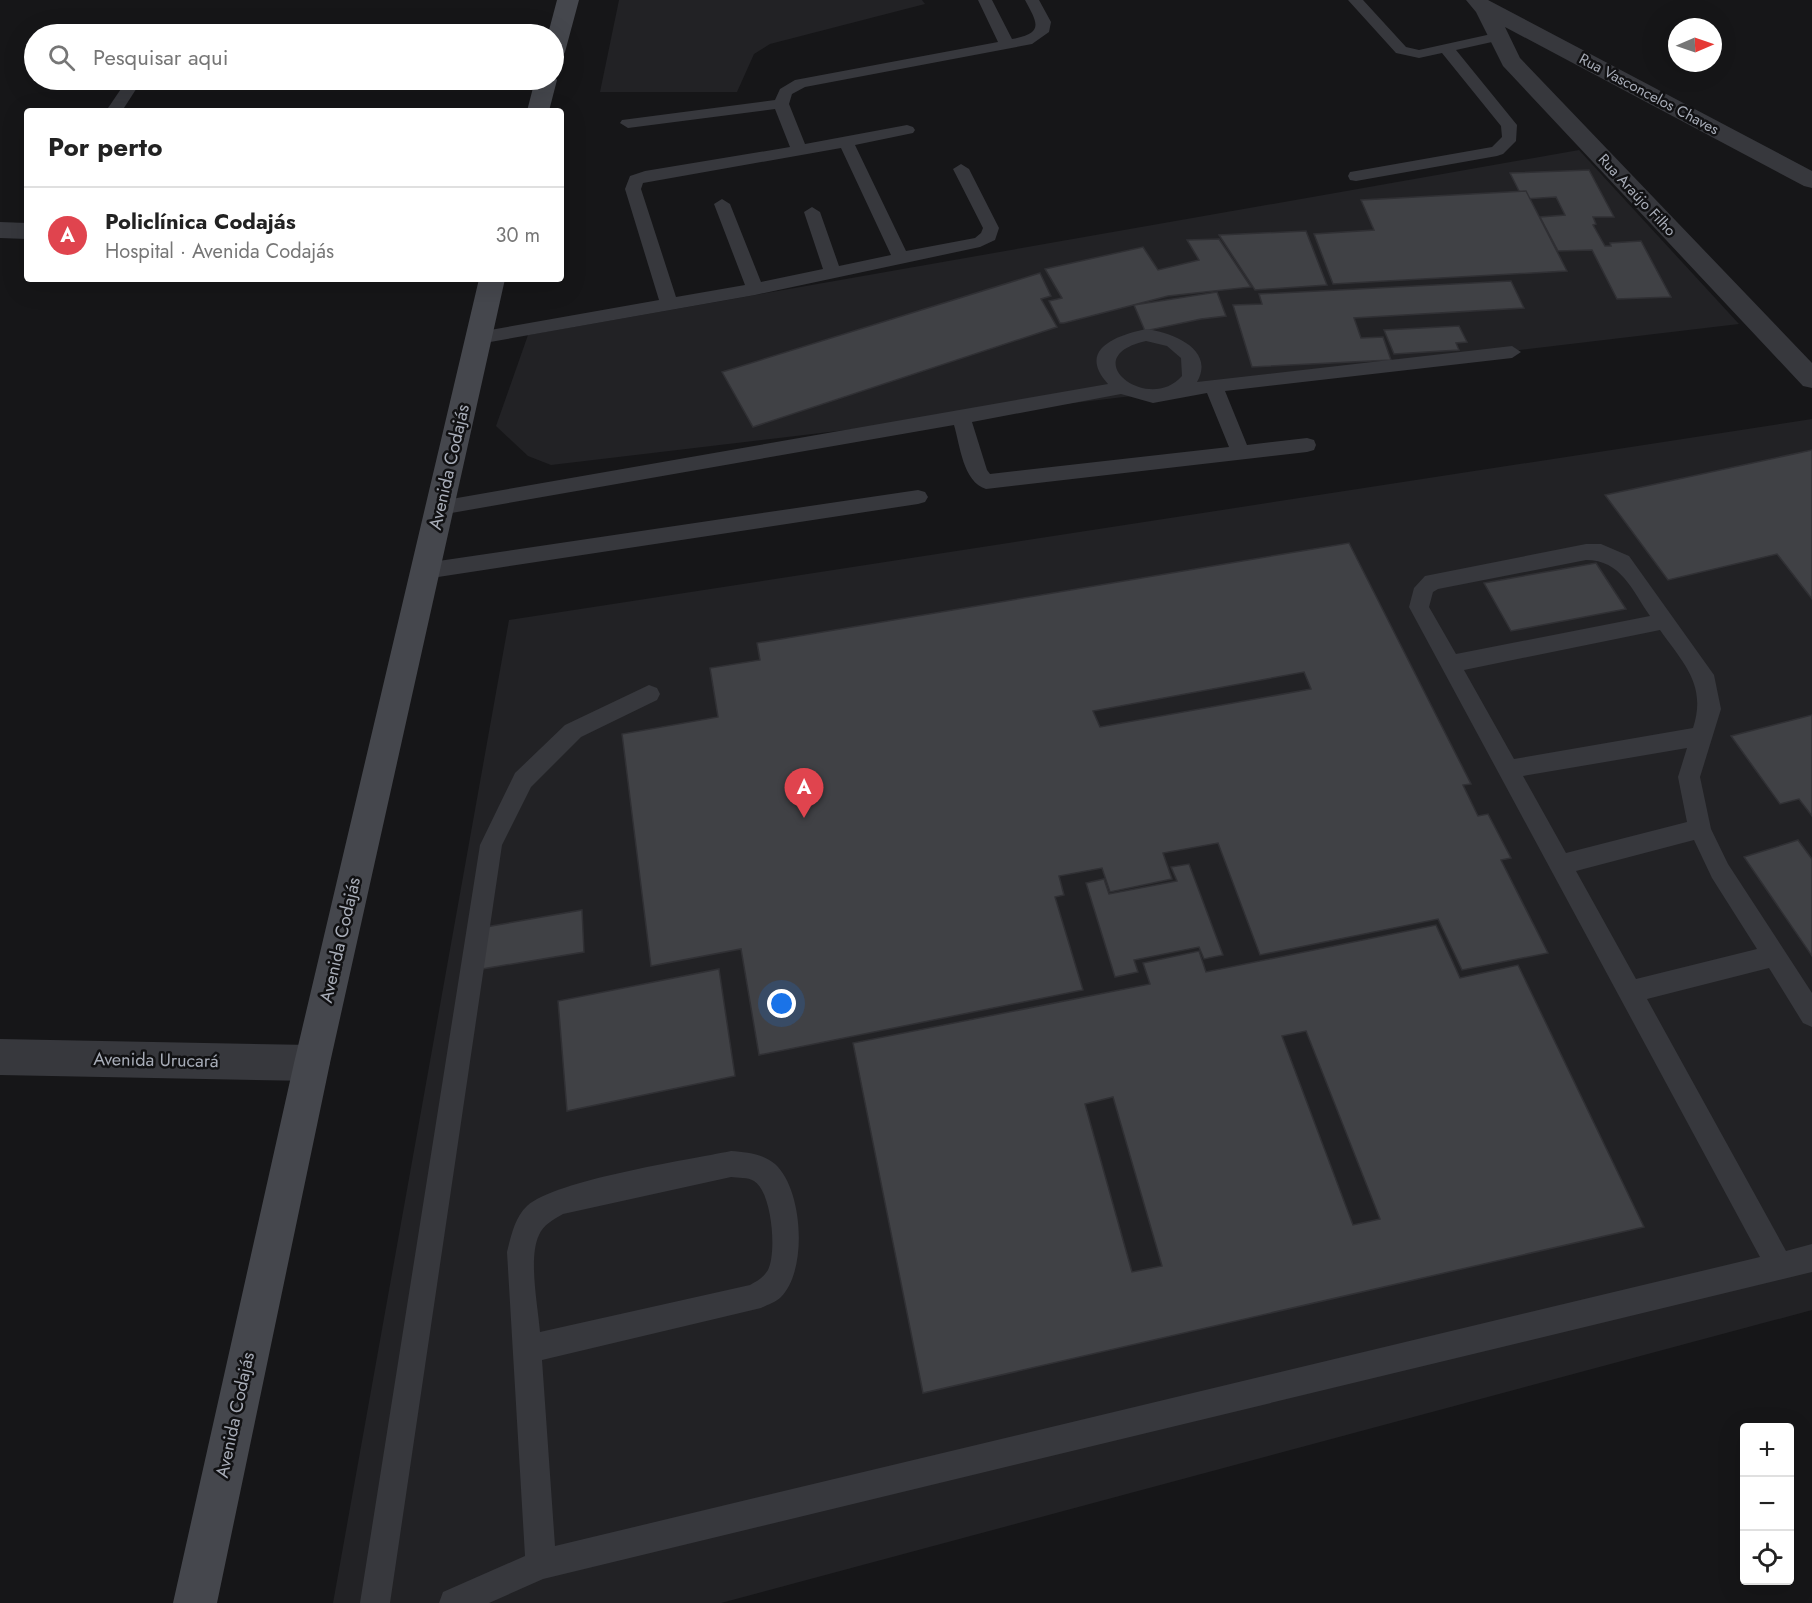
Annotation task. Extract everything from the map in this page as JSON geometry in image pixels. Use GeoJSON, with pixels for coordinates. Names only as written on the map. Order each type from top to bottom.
{"type":"FeatureCollection","features":[{"type":"Feature","properties":{"kind":"street"},"geometry":{"type":"LineString","coordinates":[[562,24],[568,0]]}},
{"type":"Feature","properties":{"kind":"street","name":"Rua Araújo Filho"},"geometry":{"type":"LineString","coordinates":[[1481,4],[1496,37],[1511,61],[1812,379]]}},
{"type":"Feature","properties":{"kind":"street","name":"Rua Vasconcelos Chaves"},"geometry":{"type":"LineString","coordinates":[[1481,4],[1812,181]]}},
{"type":"Feature","properties":{"kind":"street"},"geometry":{"type":"LineString","coordinates":[[539,108],[543,90]]}},
{"type":"Feature","properties":{"kind":"street"},"geometry":{"type":"LineString","coordinates":[[0,230],[24,231]]}},
{"type":"Feature","properties":{"kind":"street"},"geometry":{"type":"LineString","coordinates":[[0,247],[24,248]]}},
{"type":"Feature","properties":{"kind":"street","name":"Avenida Codajás"},"geometry":{"type":"LineString","coordinates":[[195,1603],[312,1063],[491,282]]}},
{"type":"Feature","properties":{"kind":"street","name":"Avenida Urucará"},"geometry":{"type":"LineString","coordinates":[[0,1058],[312,1063]]}},
{"type":"Feature","properties":{"kind":"lane"},"geometry":{"type":"LineString","coordinates":[[985,0],[1007,45]]}},
{"type":"Feature","properties":{"kind":"lane"},"geometry":{"type":"LineString","coordinates":[[799,150],[781,104],[786,92],[800,83],[1032,40],[1042,32],[1044,22],[1032,0]]}},
{"type":"Feature","properties":{"kind":"lane"},"geometry":{"type":"LineString","coordinates":[[1355,0],[1401,50],[1419,54],[1496,37]]}},
{"type":"Feature","properties":{"kind":"lane"},"geometry":{"type":"LineString","coordinates":[[1356,176],[1497,151],[1510,138],[1509,125],[1446,48]]}},
{"type":"Feature","properties":{"kind":"lane"},"geometry":{"type":"LineString","coordinates":[[116,108],[128,90]]}},
{"type":"Feature","properties":{"kind":"lane"},"geometry":{"type":"LineString","coordinates":[[628,123],[781,104]]}},
{"type":"Feature","properties":{"kind":"lane"},"geometry":{"type":"LineString","coordinates":[[669,304],[633,189],[636,180],[645,176],[907,130]]}},
{"type":"Feature","properties":{"kind":"lane"},"geometry":{"type":"LineString","coordinates":[[846,142],[901,258]]}},
{"type":"Feature","properties":{"kind":"lane"},"geometry":{"type":"LineString","coordinates":[[479,338],[755,289],[980,242],[989,236],[991,228],[961,169]]}},
{"type":"Feature","properties":{"kind":"lane"},"geometry":{"type":"LineString","coordinates":[[722,204],[755,289]]}},
{"type":"Feature","properties":{"kind":"lane"},"geometry":{"type":"LineString","coordinates":[[812,212],[833,272]]}},
{"type":"Feature","properties":{"kind":"lane"},"geometry":{"type":"LineString","coordinates":[[1121,388],[1105,369],[1104,358],[1109,348],[1131,336],[1146,335],[1175,342],[1192,361],[1193,372],[1189,381],[1180,390]]}},
{"type":"Feature","properties":{"kind":"lane"},"geometry":{"type":"LineString","coordinates":[[440,508],[1121,388],[1151,396],[1167,395],[1180,390],[1213,385],[1512,352]]}},
{"type":"Feature","properties":{"kind":"lane"},"geometry":{"type":"LineString","coordinates":[[1213,385],[1241,453]]}},
{"type":"Feature","properties":{"kind":"lane"},"geometry":{"type":"LineString","coordinates":[[961,417],[978,473],[986,482],[1307,446]]}},
{"type":"Feature","properties":{"kind":"lane"},"geometry":{"type":"LineString","coordinates":[[425,571],[918,497]]}},
{"type":"Feature","properties":{"kind":"lane"},"geometry":{"type":"LineString","coordinates":[[1780,1266],[1419,607],[1424,588],[1432,582],[1586,552],[1601,552],[1622,561],[1703,675],[1710,709],[1689,777],[1700,829],[1720,871],[1812,1015]]}},
{"type":"Feature","properties":{"kind":"lane"},"geometry":{"type":"LineString","coordinates":[[1450,664],[1665,621]]}},
{"type":"Feature","properties":{"kind":"lane"},"geometry":{"type":"LineString","coordinates":[[375,1603],[491,845],[523,780],[573,731],[649,694]]}},
{"type":"Feature","properties":{"kind":"lane"},"geometry":{"type":"LineString","coordinates":[[1508,769],[1702,736]]}},
{"type":"Feature","properties":{"kind":"lane"},"geometry":{"type":"LineString","coordinates":[[1560,865],[1700,829]]}},
{"type":"Feature","properties":{"kind":"lane"},"geometry":{"type":"LineString","coordinates":[[1630,992],[1774,956]]}},
{"type":"Feature","properties":{"kind":"lane"},"geometry":{"type":"LineString","coordinates":[[528,1349],[751,1298],[772,1287],[785,1267],[787,1244],[778,1196],[769,1177],[752,1165],[731,1164],[560,1201],[539,1211],[525,1230],[521,1252],[541,1564]]}},
{"type":"Feature","properties":{"kind":"lane"},"geometry":{"type":"LineString","coordinates":[[454,1603],[541,1564],[1812,1258]]}},
{"type":"Feature","properties":{"kind":"shaded area"},"geometry":{"type":"Polygon","coordinates":[[[619,0],[922,0],[925,4],[770,44],[754,54],[737,92],[600,92],[619,0]]]}},
{"type":"Feature","properties":{"kind":"shaded area"},"geometry":{"type":"Polygon","coordinates":[[[1579,150],[1739,324],[551,465],[528,456],[496,426],[528,335],[1579,150]]]}},
{"type":"Feature","properties":{"kind":"shaded area"},"geometry":{"type":"Polygon","coordinates":[[[1812,419],[1812,1310],[721,1603],[333,1603],[509,620],[1812,419]]]}},
{"type":"Feature","properties":{"kind":"building"},"geometry":{"type":"Polygon","coordinates":[[[1589,170],[1614,217],[1593,217],[1596,224],[1593,225],[1605,246],[1611,246],[1610,243],[1641,241],[1671,297],[1617,299],[1592,250],[1558,251],[1540,217],[1565,215],[1556,197],[1523,199],[1510,173],[1589,170]]]}},
{"type":"Feature","properties":{"kind":"building"},"geometry":{"type":"Polygon","coordinates":[[[1526,191],[1567,271],[1333,284],[1314,234],[1374,230],[1361,200],[1526,191]]]}},
{"type":"Feature","properties":{"kind":"building"},"geometry":{"type":"Polygon","coordinates":[[[1306,231],[1327,285],[1255,290],[1219,235],[1306,231]]]}},
{"type":"Feature","properties":{"kind":"building"},"geometry":{"type":"Polygon","coordinates":[[[1219,239],[1251,287],[1168,296],[1064,323],[1060,323],[1049,301],[1062,298],[1045,269],[1143,247],[1158,270],[1199,260],[1187,240],[1219,239]]]}},
{"type":"Feature","properties":{"kind":"building"},"geometry":{"type":"Polygon","coordinates":[[[1040,273],[1051,296],[1041,299],[1057,327],[753,427],[722,372],[1040,273]]]}},
{"type":"Feature","properties":{"kind":"building"},"geometry":{"type":"Polygon","coordinates":[[[1511,281],[1524,308],[1354,318],[1361,338],[1383,337],[1391,360],[1252,367],[1233,305],[1262,304],[1259,294],[1511,281]]]}},
{"type":"Feature","properties":{"kind":"building"},"geometry":{"type":"Polygon","coordinates":[[[1217,292],[1226,316],[1145,331],[1134,305],[1217,292]]]}},
{"type":"Feature","properties":{"kind":"building"},"geometry":{"type":"Polygon","coordinates":[[[1459,326],[1467,342],[1456,343],[1459,350],[1394,354],[1384,330],[1459,326]]]}},
{"type":"Feature","properties":{"kind":"building"},"geometry":{"type":"Polygon","coordinates":[[[1812,450],[1812,599],[1777,554],[1668,580],[1605,495],[1812,450]]]}},
{"type":"Feature","properties":{"kind":"building"},"geometry":{"type":"Polygon","coordinates":[[[1349,543],[1471,784],[1463,785],[1478,816],[1488,814],[1511,858],[1501,860],[1548,953],[1462,970],[1438,919],[1260,955],[1218,843],[1163,853],[1172,879],[1110,892],[1102,868],[1059,876],[1064,895],[1055,897],[1083,990],[759,1055],[741,949],[651,966],[622,734],[718,717],[710,668],[760,660],[757,643],[1349,543]],[[1304,672],[1093,711],[1100,727],[1311,689],[1304,672]]]}},
{"type":"Feature","properties":{"kind":"building"},"geometry":{"type":"Polygon","coordinates":[[[1596,563],[1626,609],[1511,631],[1484,583],[1596,563]]]}},
{"type":"Feature","properties":{"kind":"building"},"geometry":{"type":"Polygon","coordinates":[[[1812,715],[1812,816],[1799,799],[1780,804],[1731,736],[1812,715]]]}},
{"type":"Feature","properties":{"kind":"building"},"geometry":{"type":"Polygon","coordinates":[[[1798,840],[1812,859],[1812,956],[1744,857],[1798,840]]]}},
{"type":"Feature","properties":{"kind":"building"},"geometry":{"type":"Polygon","coordinates":[[[1189,864],[1223,955],[1204,959],[1199,947],[1134,960],[1138,972],[1115,977],[1086,883],[1104,879],[1109,894],[1177,881],[1171,867],[1189,864]]]}},
{"type":"Feature","properties":{"kind":"building"},"geometry":{"type":"Polygon","coordinates":[[[582,910],[584,952],[470,971],[469,930],[582,910]]]}},
{"type":"Feature","properties":{"kind":"building"},"geometry":{"type":"Polygon","coordinates":[[[1436,925],[1460,978],[1518,965],[1644,1227],[923,1393],[853,1043],[1150,984],[1143,963],[1199,951],[1206,972],[1436,925]],[[1306,1031],[1282,1036],[1353,1225],[1380,1219],[1306,1031]],[[1113,1097],[1085,1104],[1132,1272],[1162,1266],[1113,1097]]]}},
{"type":"Feature","properties":{"kind":"building"},"geometry":{"type":"Polygon","coordinates":[[[719,969],[735,1076],[567,1111],[558,1001],[719,969]]]}},
{"type":"Feature","properties":{"kind":"place","name":"Policlínica Codajás"},"geometry":{"type":"Point","coordinates":[804,818]}}]}
